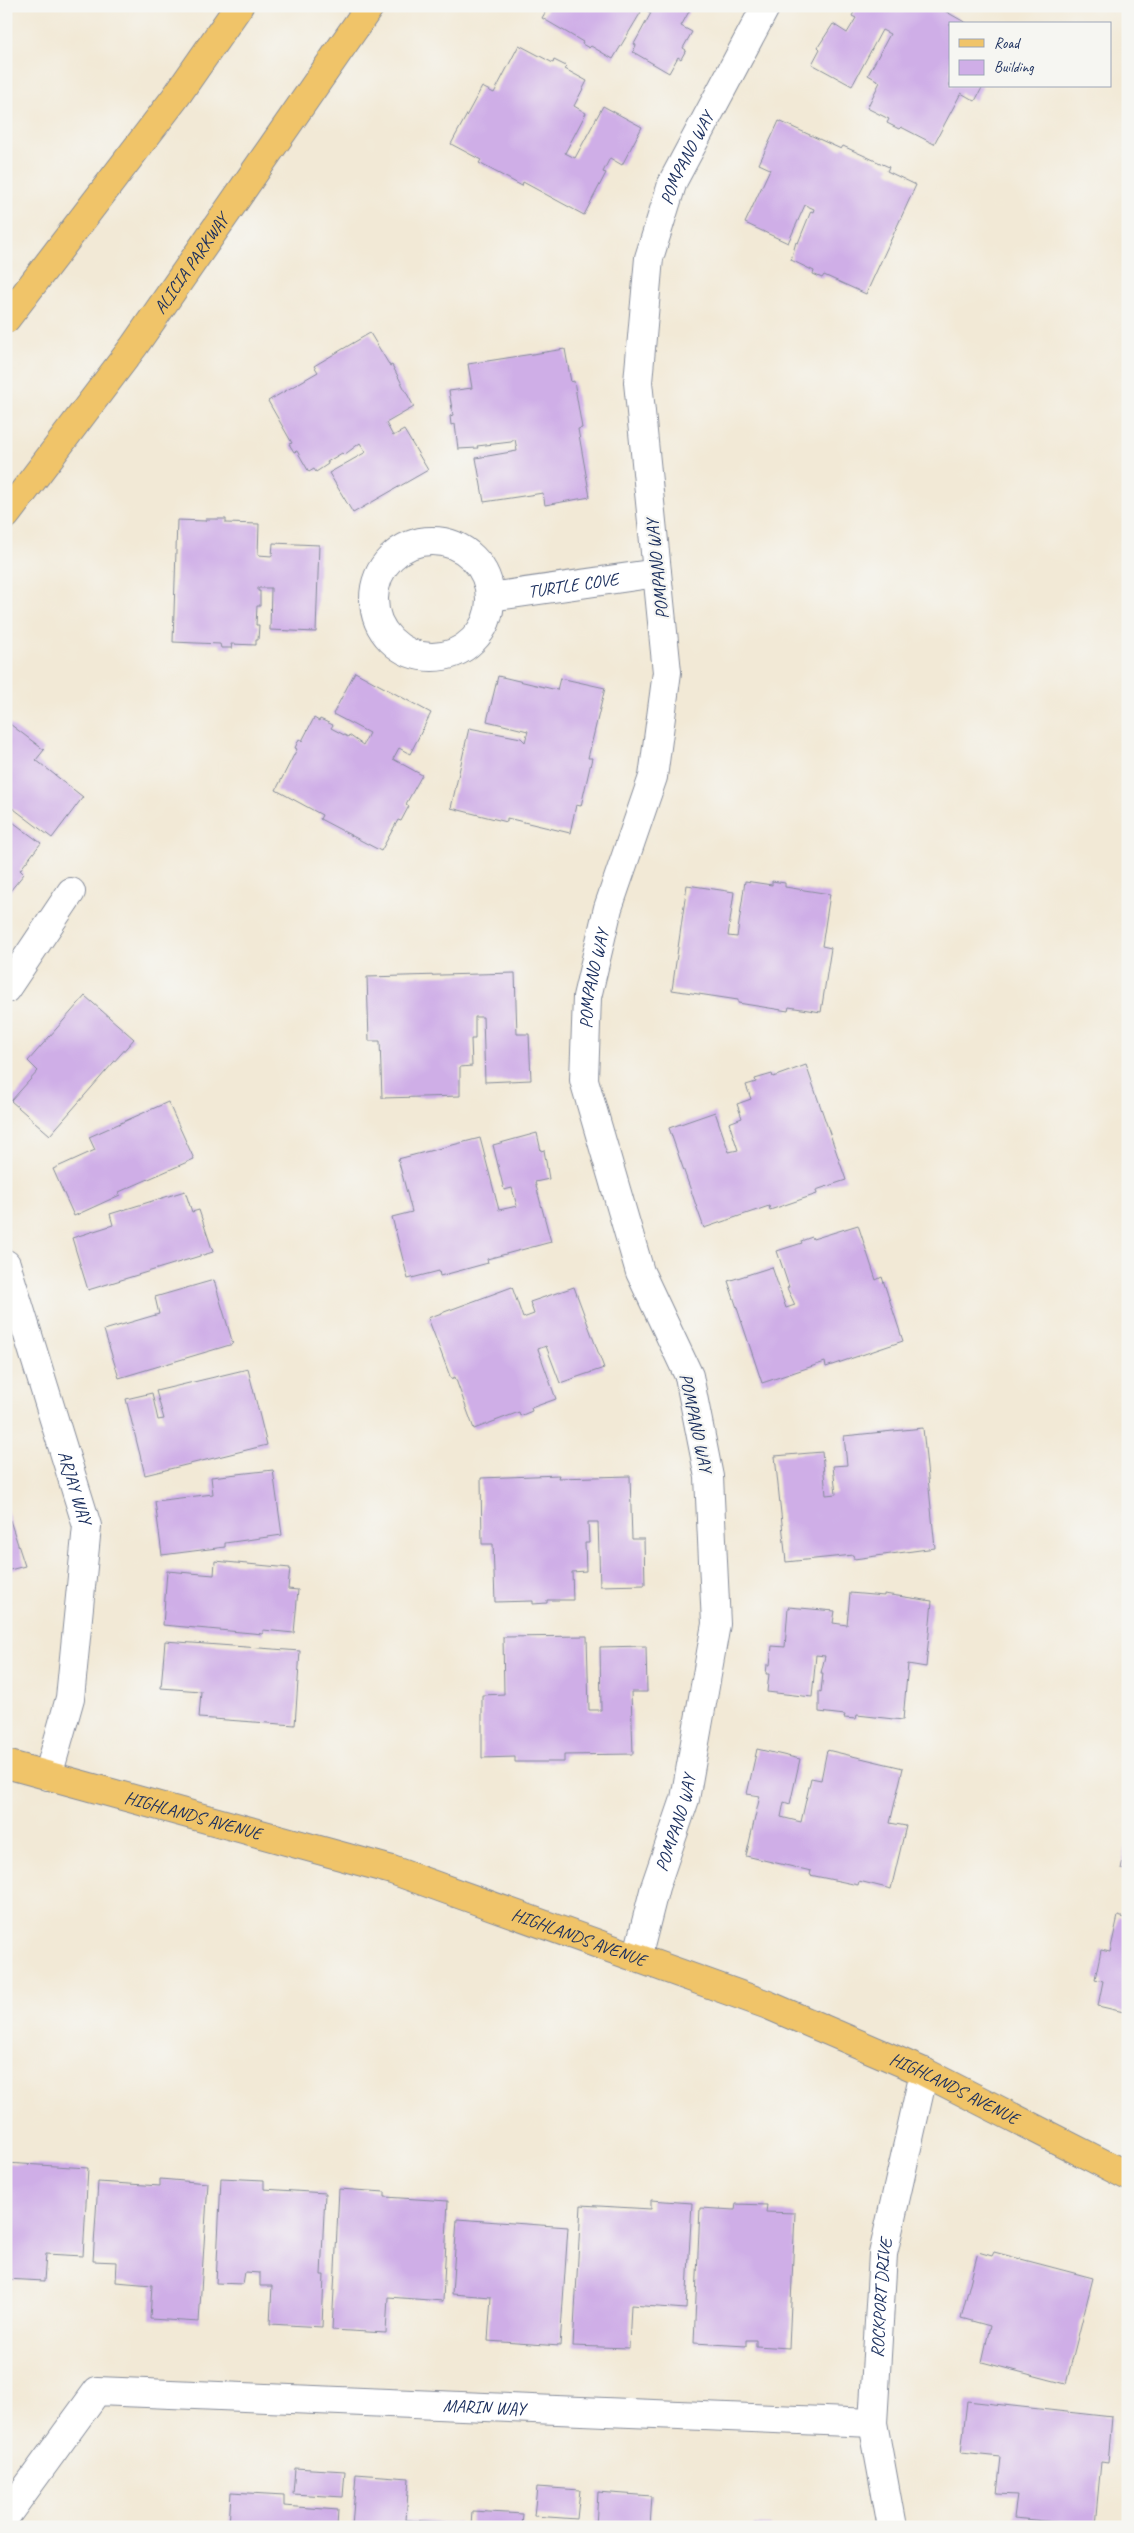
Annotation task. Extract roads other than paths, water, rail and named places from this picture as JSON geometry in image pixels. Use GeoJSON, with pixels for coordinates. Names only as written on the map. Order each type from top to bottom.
{"type":"FeatureCollection","features":[{"type":"Feature","properties":{"kind":"main road"},"geometry":{"type":"LineString","coordinates":[[6,319],[176,98],[239,6]]}},
{"type":"Feature","properties":{"kind":"main road","name":"ALICIA PARKWAY"},"geometry":{"type":"LineString","coordinates":[[6,515],[134,346],[370,6]]}},
{"type":"Feature","properties":{"kind":"main road","name":"HIGHLANDS AVENUE"},"geometry":{"type":"LineString","coordinates":[[6,1764],[392,1870],[768,2005],[924,2072],[1128,2176]]}},
{"type":"Feature","properties":{"kind":"street","name":"POMPANO WAY"},"geometry":{"type":"LineString","coordinates":[[637,1958],[655,1887],[685,1799],[716,1624],[709,1477],[689,1376],[640,1272],[584,1080],[587,997],[608,908],[653,777],[667,672],[638,382],[649,258],[673,181],[766,6]]}},
{"type":"Feature","properties":{"kind":"street"},"geometry":{"type":"LineString","coordinates":[[423,541],[443,542],[461,549],[476,561],[486,578],[490,597],[488,616],[480,632],[466,646],[450,654],[431,657],[413,654],[405,650],[396,645],[383,632],[376,615],[374,595],[378,576],[389,560],[404,548],[423,541]]}},
{"type":"Feature","properties":{"kind":"street","name":"TURTLE COVE"},"geometry":{"type":"LineString","coordinates":[[490,597],[657,573]]}},
{"type":"Feature","properties":{"kind":"street"},"geometry":{"type":"LineString","coordinates":[[6,989],[71,892]]}},
{"type":"Feature","properties":{"kind":"street","name":"ARJAY WAY"},"geometry":{"type":"LineString","coordinates":[[6,1264],[87,1526],[70,1698],[48,1776]]}},
{"type":"Feature","properties":{"kind":"street","name":"ROCKPORT DRIVE"},"geometry":{"type":"LineString","coordinates":[[892,2527],[873,2424],[883,2254],[924,2072]]}},
{"type":"Feature","properties":{"kind":"street","name":"MARIN WAY"},"geometry":{"type":"LineString","coordinates":[[6,2516],[97,2391],[873,2424]]}}]}
